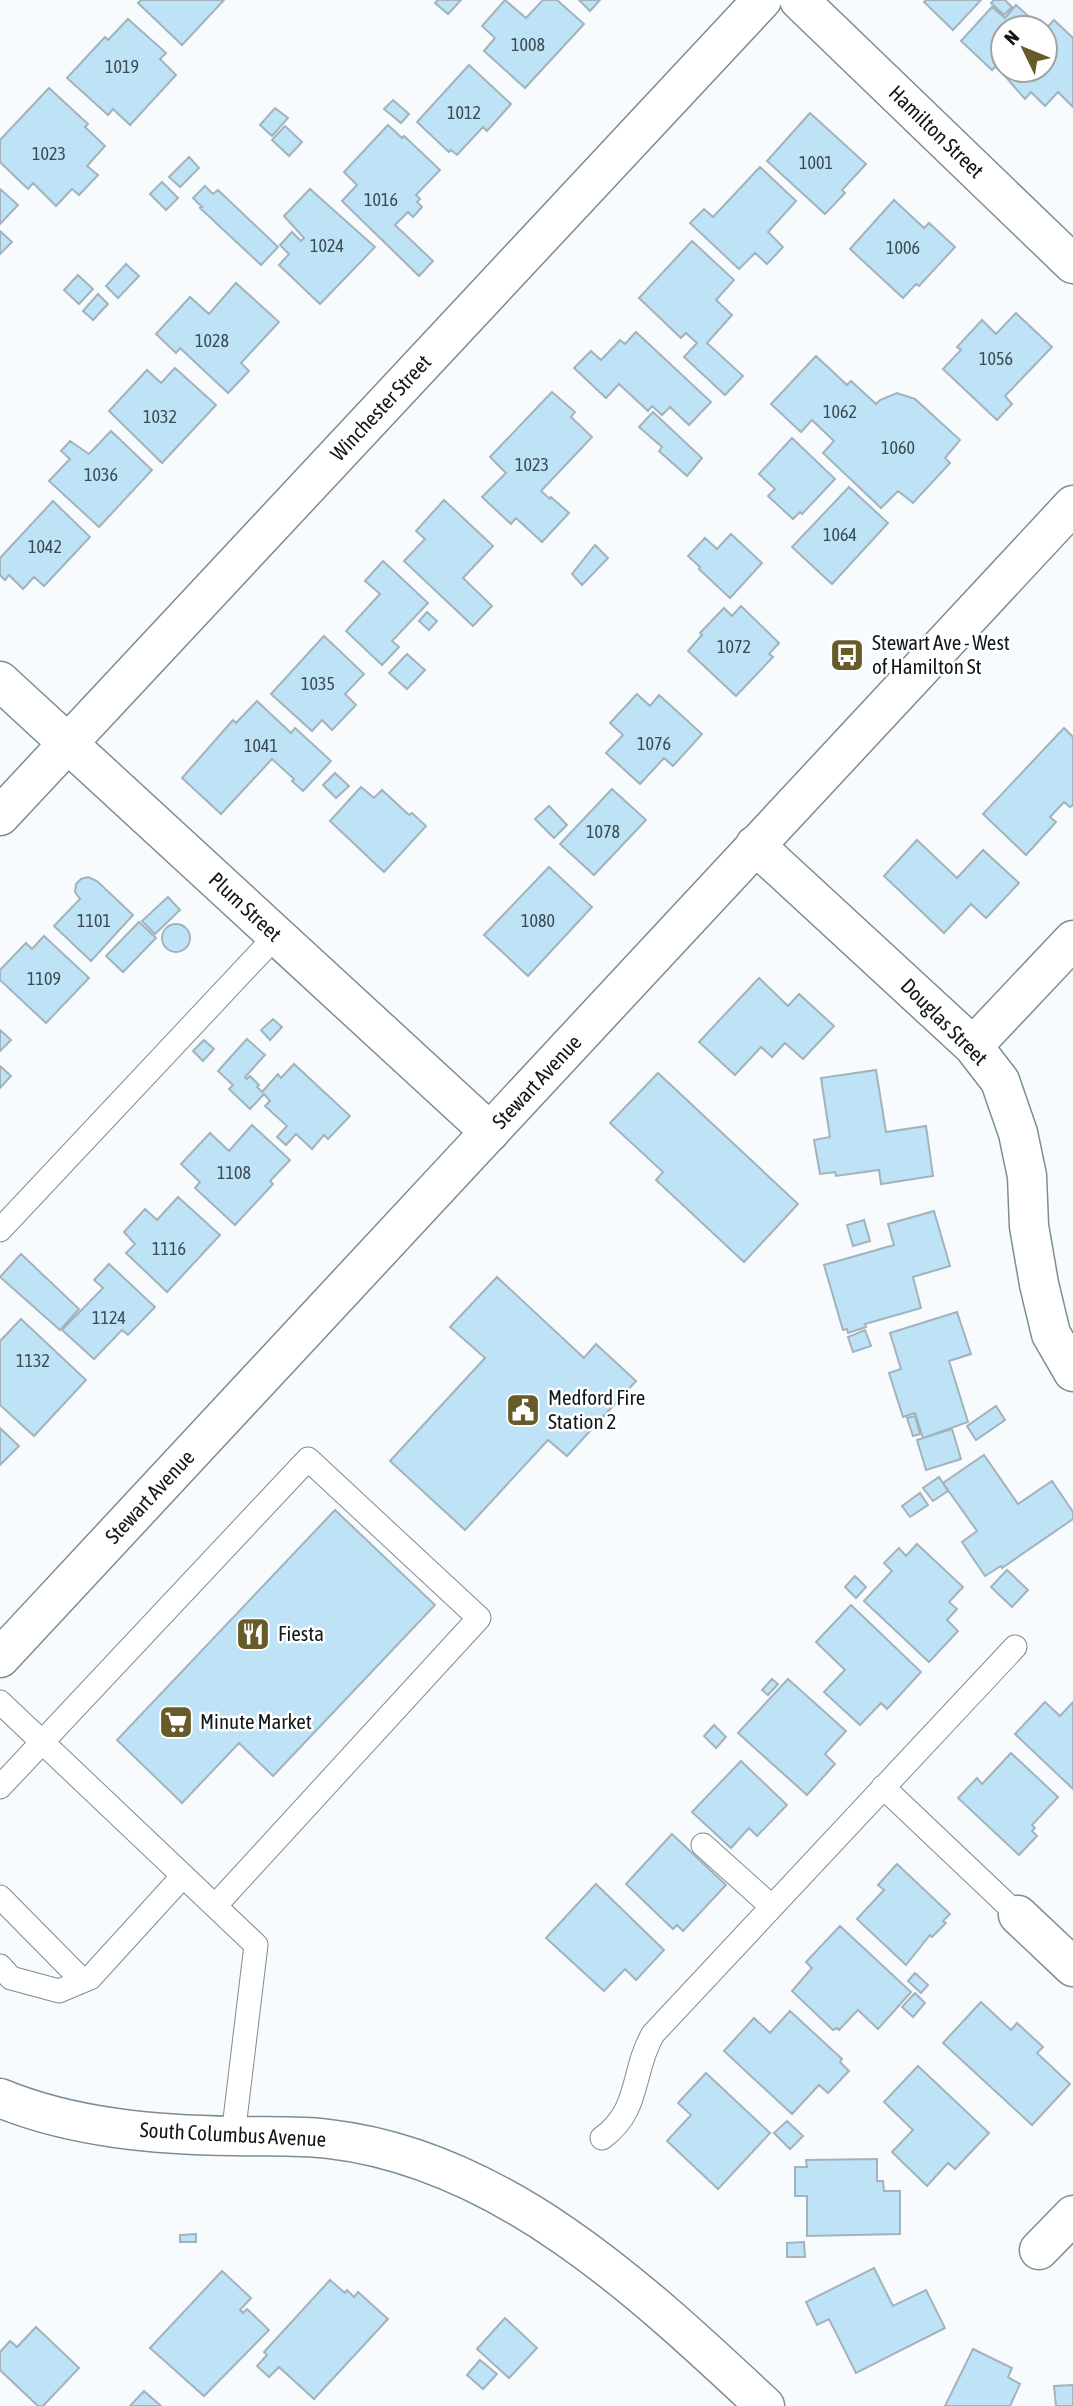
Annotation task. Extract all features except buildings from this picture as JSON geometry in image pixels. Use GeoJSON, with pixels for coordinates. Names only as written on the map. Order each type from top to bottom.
{"type":"FeatureCollection","features":[{"type":"Feature","properties":{"kind":"street","name":"Winchester Street"},"geometry":{"type":"LineString","coordinates":[[0,817],[762,0]]}},
{"type":"Feature","properties":{"kind":"street","name":"Hamilton Street"},"geometry":{"type":"LineString","coordinates":[[799,0],[1073,264]]}},
{"type":"Feature","properties":{"kind":"street","name":"Stewart Avenue"},"geometry":{"type":"LineString","coordinates":[[0,1658],[1073,505]]}},
{"type":"Feature","properties":{"kind":"street","name":"Plum Street"},"geometry":{"type":"LineString","coordinates":[[0,681],[490,1132]]}},
{"type":"Feature","properties":{"kind":"street","name":"Douglas Street"},"geometry":{"type":"LineString","coordinates":[[755,845],[973,1046],[1000,1081],[1018,1133],[1027,1176],[1029,1226],[1051,1334],[1073,1372]]}},
{"type":"Feature","properties":{"kind":"street"},"geometry":{"type":"LineString","coordinates":[[973,1046],[1073,940]]}},
{"type":"Feature","properties":{"kind":"street"},"geometry":{"type":"LineString","coordinates":[[1018,1915],[1073,1967]]}},
{"type":"Feature","properties":{"kind":"street","name":"South Columbus Avenue"},"geometry":{"type":"LineString","coordinates":[[0,2098],[25,2108],[128,2131],[233,2136],[289,2135],[332,2139],[373,2147],[459,2176],[544,2221],[595,2257],[765,2406]]}},
{"type":"Feature","properties":{"kind":"street"},"geometry":{"type":"LineString","coordinates":[[1039,2250],[1073,2215]]}},
{"type":"Feature","properties":{"kind":"lane"},"geometry":{"type":"LineString","coordinates":[[0,1230],[276,936]]}},
{"type":"Feature","properties":{"kind":"lane"},"geometry":{"type":"LineString","coordinates":[[0,1787],[308,1459],[479,1618],[215,1906]]}},
{"type":"Feature","properties":{"kind":"lane"},"geometry":{"type":"LineString","coordinates":[[602,2138],[615,2129],[626,2113],[640,2063],[653,2034],[1015,1647]]}},
{"type":"Feature","properties":{"kind":"lane"},"geometry":{"type":"LineString","coordinates":[[0,1702],[256,1945],[233,2136]]}},
{"type":"Feature","properties":{"kind":"lane"},"geometry":{"type":"LineString","coordinates":[[883,1787],[1018,1915]]}},
{"type":"Feature","properties":{"kind":"lane"},"geometry":{"type":"LineString","coordinates":[[704,1845],[771,1906]]}},
{"type":"Feature","properties":{"kind":"lane"},"geometry":{"type":"LineString","coordinates":[[0,1966],[11,1978],[60,1990],[90,1978],[183,1876]]}},
{"type":"Feature","properties":{"kind":"lane"},"geometry":{"type":"LineString","coordinates":[[0,1897],[82,1980]]}},
{"type":"Feature","properties":{"kind":"place","name":"Stewart Ave - West of Hamilton St"},"geometry":{"type":"Point","coordinates":[847,655]}},
{"type":"Feature","properties":{"kind":"place","name":"Medford Fire Station 2"},"geometry":{"type":"Point","coordinates":[523,1410]}},
{"type":"Feature","properties":{"kind":"place","name":"Fiesta"},"geometry":{"type":"Point","coordinates":[253,1634]}},
{"type":"Feature","properties":{"kind":"place","name":"Minute Market"},"geometry":{"type":"Point","coordinates":[176,1722]}}]}
